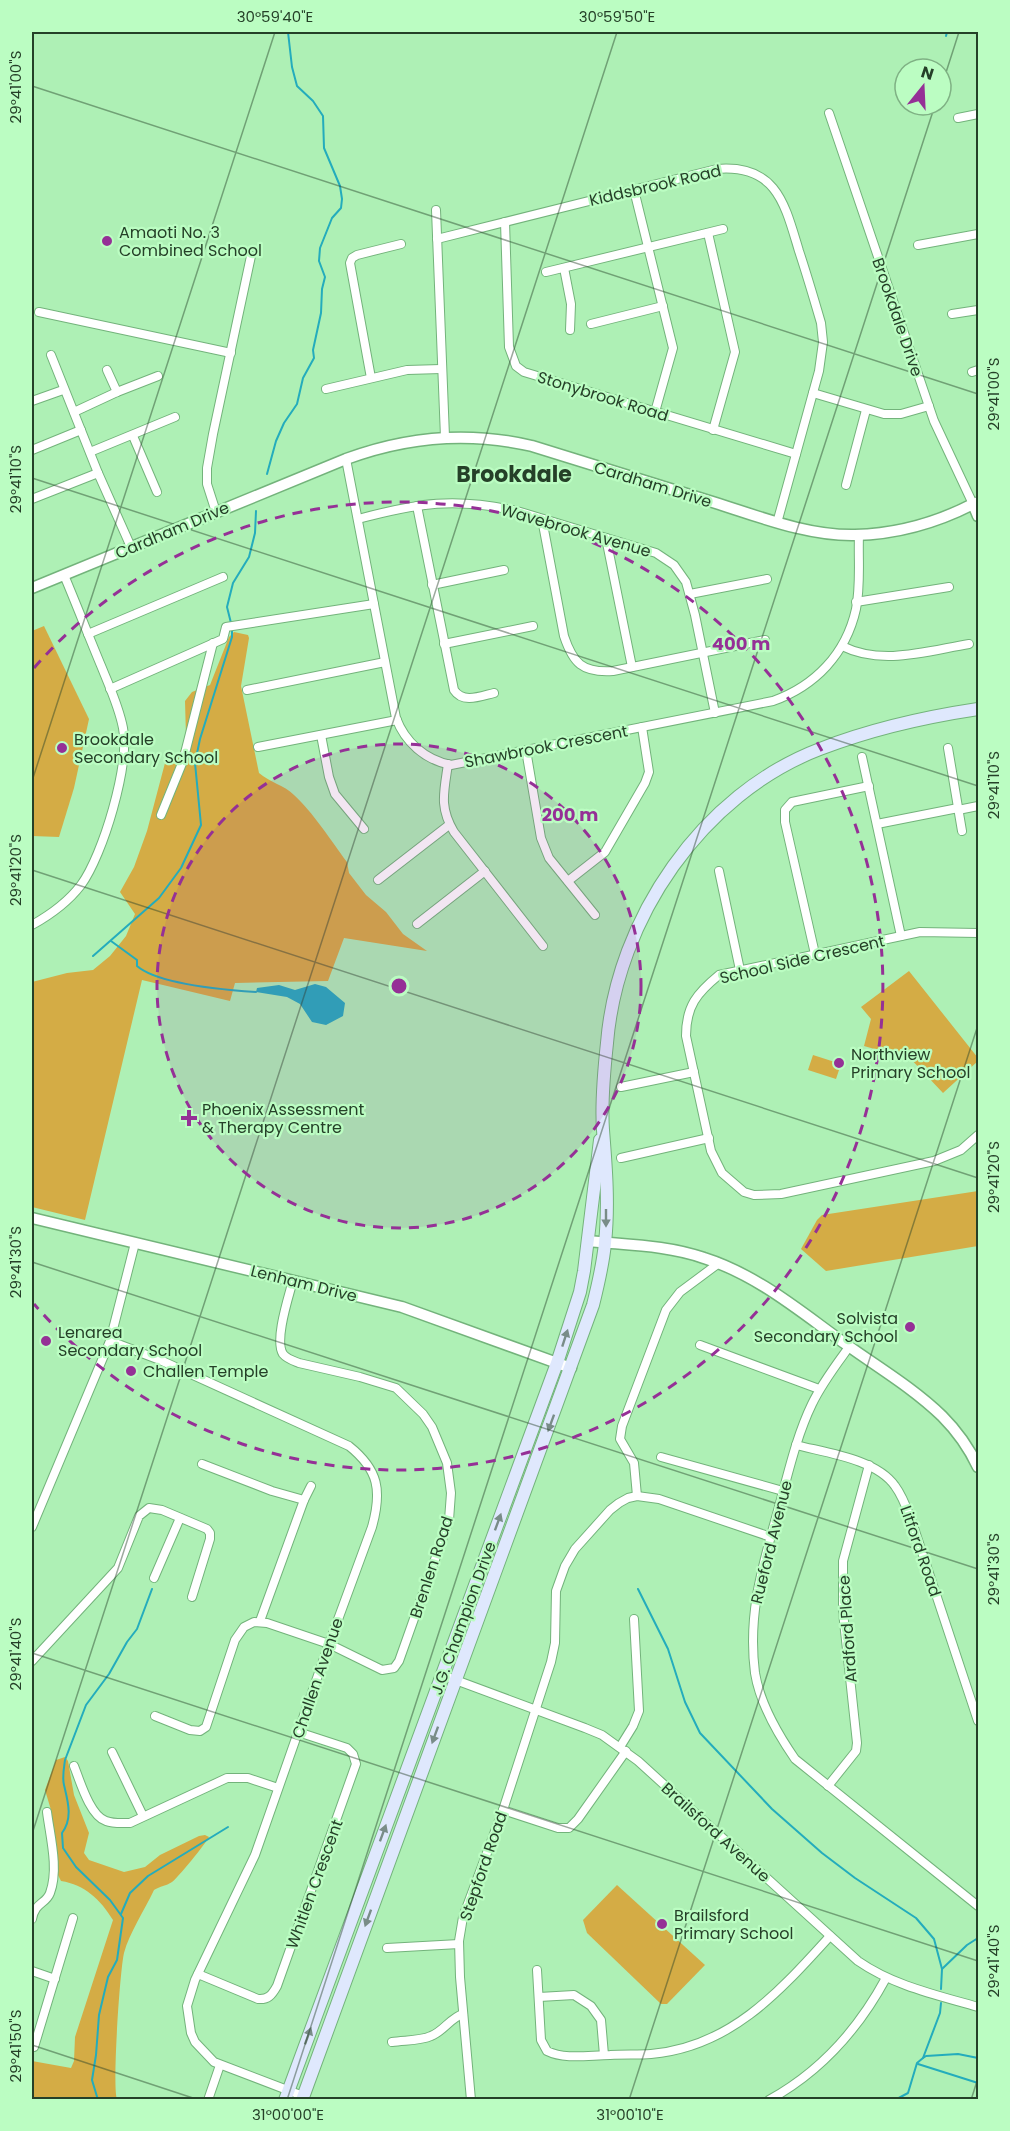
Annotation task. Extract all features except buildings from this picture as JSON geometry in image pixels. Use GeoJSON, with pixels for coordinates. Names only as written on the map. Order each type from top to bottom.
{"type":"FeatureCollection","features":[{"type":"Feature","properties":{"kind":"main road","name":"J.G. Champion Drive"},"geometry":{"type":"LineString","coordinates":[[302,2098],[593,1305],[605,1243],[606,1160],[603,1127],[607,1043],[617,985],[641,919],[657,890],[693,841],[737,799],[762,780],[819,749],[872,732],[978,709]]}},
{"type":"Feature","properties":{"kind":"main road","name":"J.G. Champion Drive"},"geometry":{"type":"LineString","coordinates":[[286,2095],[557,1363],[580,1292],[603,1127]]}},
{"type":"Feature","properties":{"kind":"street","name":"Brookdale Drive"},"geometry":{"type":"LineString","coordinates":[[829,114],[929,406],[976,503],[978,516]]}},
{"type":"Feature","properties":{"kind":"street"},"geometry":{"type":"LineString","coordinates":[[958,118],[978,114]]}},
{"type":"Feature","properties":{"kind":"street","name":"Kiddsbrook Road"},"geometry":{"type":"LineString","coordinates":[[436,239],[717,169],[735,167],[764,179],[778,194],[789,217],[821,323],[824,342],[813,393],[777,523]]}},
{"type":"Feature","properties":{"kind":"street"},"geometry":{"type":"LineString","coordinates":[[634,190],[673,348],[655,412]]}},
{"type":"Feature","properties":{"kind":"street"},"geometry":{"type":"LineString","coordinates":[[436,210],[445,437]]}},
{"type":"Feature","properties":{"kind":"street","name":"Stonybrook Road"},"geometry":{"type":"LineString","coordinates":[[505,222],[508,335],[511,356],[516,366],[524,372],[796,454]]}},
{"type":"Feature","properties":{"kind":"street"},"geometry":{"type":"LineString","coordinates":[[546,272],[723,229]]}},
{"type":"Feature","properties":{"kind":"street"},"geometry":{"type":"LineString","coordinates":[[708,233],[735,352],[714,430]]}},
{"type":"Feature","properties":{"kind":"street"},"geometry":{"type":"LineString","coordinates":[[918,245],[978,234]]}},
{"type":"Feature","properties":{"kind":"street"},"geometry":{"type":"LineString","coordinates":[[370,378],[350,263],[357,255],[401,244]]}},
{"type":"Feature","properties":{"kind":"street"},"geometry":{"type":"LineString","coordinates":[[216,512],[207,484],[207,468],[251,256]]}},
{"type":"Feature","properties":{"kind":"street"},"geometry":{"type":"LineString","coordinates":[[564,268],[571,304],[570,330]]}},
{"type":"Feature","properties":{"kind":"street"},"geometry":{"type":"LineString","coordinates":[[591,324],[663,306]]}},
{"type":"Feature","properties":{"kind":"street"},"geometry":{"type":"LineString","coordinates":[[952,314],[978,310]]}},
{"type":"Feature","properties":{"kind":"street"},"geometry":{"type":"LineString","coordinates":[[39,312],[231,352]]}},
{"type":"Feature","properties":{"kind":"street"},"geometry":{"type":"LineString","coordinates":[[51,355],[63,390],[131,547]]}},
{"type":"Feature","properties":{"kind":"street"},"geometry":{"type":"LineString","coordinates":[[326,389],[408,370],[441,369]]}},
{"type":"Feature","properties":{"kind":"street"},"geometry":{"type":"LineString","coordinates":[[107,370],[117,392]]}},
{"type":"Feature","properties":{"kind":"street"},"geometry":{"type":"LineString","coordinates":[[74,412],[158,376]]}},
{"type":"Feature","properties":{"kind":"street"},"geometry":{"type":"LineString","coordinates":[[32,401],[63,390]]}},
{"type":"Feature","properties":{"kind":"street"},"geometry":{"type":"LineString","coordinates":[[813,393],[884,414],[901,414],[929,406]]}},
{"type":"Feature","properties":{"kind":"street"},"geometry":{"type":"LineString","coordinates":[[846,485],[866,410]]}},
{"type":"Feature","properties":{"kind":"street"},"geometry":{"type":"LineString","coordinates":[[90,452],[175,417]]}},
{"type":"Feature","properties":{"kind":"street"},"geometry":{"type":"LineString","coordinates":[[32,450],[81,430]]}},
{"type":"Feature","properties":{"kind":"street"},"geometry":{"type":"LineString","coordinates":[[133,435],[157,492]]}},
{"type":"Feature","properties":{"kind":"street","name":"Cardham Drive"},"geometry":{"type":"LineString","coordinates":[[32,588],[346,459],[396,443],[445,437],[497,439],[532,446],[777,523],[823,532],[859,535],[905,530],[945,518],[976,503]]}},
{"type":"Feature","properties":{"kind":"street","name":"Shawbrook Crescent"},"geometry":{"type":"LineString","coordinates":[[346,459],[397,720],[413,745],[439,763],[448,764],[526,750],[773,701],[787,696],[814,680],[842,646],[850,628],[856,602],[859,535]]}},
{"type":"Feature","properties":{"kind":"street"},"geometry":{"type":"LineString","coordinates":[[32,499],[98,473]]}},
{"type":"Feature","properties":{"kind":"street","name":"Wavebrook Avenue"},"geometry":{"type":"LineString","coordinates":[[358,519],[444,502],[469,503],[517,511],[656,553],[665,558],[680,573],[690,594],[714,713]]}},
{"type":"Feature","properties":{"kind":"street"},"geometry":{"type":"LineString","coordinates":[[417,506],[454,690],[458,696],[466,699],[494,693]]}},
{"type":"Feature","properties":{"kind":"street"},"geometry":{"type":"LineString","coordinates":[[542,519],[564,636],[570,654],[576,662],[591,670],[613,671],[765,640]]}},
{"type":"Feature","properties":{"kind":"street"},"geometry":{"type":"LineString","coordinates":[[606,538],[632,667]]}},
{"type":"Feature","properties":{"kind":"street"},"geometry":{"type":"LineString","coordinates":[[432,585],[504,570]]}},
{"type":"Feature","properties":{"kind":"street"},"geometry":{"type":"LineString","coordinates":[[32,925],[51,914],[74,894],[90,871],[97,855],[124,761],[123,727],[64,575]]}},
{"type":"Feature","properties":{"kind":"street"},"geometry":{"type":"LineString","coordinates":[[88,634],[224,577]]}},
{"type":"Feature","properties":{"kind":"street"},"geometry":{"type":"LineString","coordinates":[[690,594],[767,579]]}},
{"type":"Feature","properties":{"kind":"street"},"geometry":{"type":"LineString","coordinates":[[856,602],[949,587]]}},
{"type":"Feature","properties":{"kind":"street"},"geometry":{"type":"LineString","coordinates":[[110,689],[223,639],[226,627],[374,604]]}},
{"type":"Feature","properties":{"kind":"street"},"geometry":{"type":"LineString","coordinates":[[444,644],[533,626]]}},
{"type":"Feature","properties":{"kind":"street"},"geometry":{"type":"LineString","coordinates":[[161,815],[183,761],[213,643]]}},
{"type":"Feature","properties":{"kind":"street"},"geometry":{"type":"LineString","coordinates":[[842,646],[854,652],[890,658],[969,644]]}},
{"type":"Feature","properties":{"kind":"street"},"geometry":{"type":"LineString","coordinates":[[248,690],[385,662]]}},
{"type":"Feature","properties":{"kind":"street"},"geometry":{"type":"LineString","coordinates":[[258,747],[397,720]]}},
{"type":"Feature","properties":{"kind":"street"},"geometry":{"type":"LineString","coordinates":[[568,881],[605,852],[645,783],[649,772],[642,727]]}},
{"type":"Feature","properties":{"kind":"street"},"geometry":{"type":"LineString","coordinates":[[321,735],[329,777],[335,794],[364,829]]}},
{"type":"Feature","properties":{"kind":"street"},"geometry":{"type":"LineString","coordinates":[[948,748],[962,831]]}},
{"type":"Feature","properties":{"kind":"street"},"geometry":{"type":"LineString","coordinates":[[526,750],[541,838],[549,858],[595,915]]}},
{"type":"Feature","properties":{"kind":"street"},"geometry":{"type":"LineString","coordinates":[[862,757],[901,936]]}},
{"type":"Feature","properties":{"kind":"street"},"geometry":{"type":"LineString","coordinates":[[448,764],[444,798],[446,819],[449,825],[543,946]]}},
{"type":"Feature","properties":{"kind":"street"},"geometry":{"type":"LineString","coordinates":[[815,954],[785,822],[785,810],[792,802],[869,786]]}},
{"type":"Feature","properties":{"kind":"street"},"geometry":{"type":"LineString","coordinates":[[877,824],[978,806]]}},
{"type":"Feature","properties":{"kind":"street"},"geometry":{"type":"LineString","coordinates":[[378,880],[449,825]]}},
{"type":"Feature","properties":{"kind":"street"},"geometry":{"type":"LineString","coordinates":[[718,871],[740,970]]}},
{"type":"Feature","properties":{"kind":"street"},"geometry":{"type":"LineString","coordinates":[[417,924],[485,872]]}},
{"type":"Feature","properties":{"kind":"street","name":"School Side Crescent"},"geometry":{"type":"LineString","coordinates":[[978,933],[920,932],[719,975],[706,985],[690,1006],[686,1022],[686,1036],[708,1138],[716,1164],[732,1183],[744,1192],[767,1196],[934,1161],[961,1150],[978,1135]]}},
{"type":"Feature","properties":{"kind":"street"},"geometry":{"type":"LineString","coordinates":[[621,1087],[694,1072]]}},
{"type":"Feature","properties":{"kind":"street"},"geometry":{"type":"LineString","coordinates":[[621,1158],[708,1138]]}},
{"type":"Feature","properties":{"kind":"street","name":"Lenham Drive"},"geometry":{"type":"LineString","coordinates":[[32,1218],[402,1307],[571,1368]]}},
{"type":"Feature","properties":{"kind":"street"},"geometry":{"type":"LineString","coordinates":[[588,1241],[663,1248],[689,1253],[719,1263],[766,1287],[916,1393],[935,1409],[961,1438],[978,1464]]}},
{"type":"Feature","properties":{"kind":"street"},"geometry":{"type":"LineString","coordinates":[[32,1527],[110,1341],[135,1243]]}},
{"type":"Feature","properties":{"kind":"street"},"geometry":{"type":"LineString","coordinates":[[719,1263],[680,1292],[666,1310],[622,1426],[620,1439],[634,1463],[637,1496],[658,1500],[771,1537]]}},
{"type":"Feature","properties":{"kind":"street","name":"Brenlen Road"},"geometry":{"type":"LineString","coordinates":[[293,1280],[280,1338],[280,1346],[285,1356],[299,1363],[396,1388],[417,1408],[432,1427],[450,1473],[449,1520],[397,1664],[389,1670],[382,1670],[328,1644]]}},
{"type":"Feature","properties":{"kind":"street","name":"Challen Avenue"},"geometry":{"type":"LineString","coordinates":[[110,1341],[167,1363],[349,1446],[368,1463],[377,1485],[377,1510],[252,1862],[198,1974],[187,2006],[191,2034],[205,2054],[220,2065],[286,2095],[302,2098]]}},
{"type":"Feature","properties":{"kind":"street"},"geometry":{"type":"LineString","coordinates":[[700,1345],[819,1389]]}},
{"type":"Feature","properties":{"kind":"street","name":"Rueford Avenue"},"geometry":{"type":"LineString","coordinates":[[849,1347],[819,1389],[796,1445],[756,1594],[752,1620],[756,1675],[771,1719],[795,1759],[978,1906]]}},
{"type":"Feature","properties":{"kind":"street","name":"Litford Road"},"geometry":{"type":"LineString","coordinates":[[796,1445],[869,1465],[888,1478],[901,1496],[978,1721]]}},
{"type":"Feature","properties":{"kind":"street"},"geometry":{"type":"LineString","coordinates":[[661,1457],[783,1491]]}},
{"type":"Feature","properties":{"kind":"street"},"geometry":{"type":"LineString","coordinates":[[202,1464],[272,1491],[304,1500]]}},
{"type":"Feature","properties":{"kind":"street","name":"Ardford Place"},"geometry":{"type":"LineString","coordinates":[[828,1786],[856,1751],[858,1743],[843,1612],[843,1561],[869,1465]]}},
{"type":"Feature","properties":{"kind":"street"},"geometry":{"type":"LineString","coordinates":[[260,1621],[311,1486]]}},
{"type":"Feature","properties":{"kind":"street","name":"Stepford Road"},"geometry":{"type":"LineString","coordinates":[[471,2100],[459,1944],[464,1917],[537,1708],[555,1643],[556,1591],[565,1566],[575,1549],[610,1510],[628,1498],[637,1496]]}},
{"type":"Feature","properties":{"kind":"street"},"geometry":{"type":"LineString","coordinates":[[32,1661],[118,1568],[139,1516],[144,1510],[154,1507],[207,1529],[211,1534],[192,1597]]}},
{"type":"Feature","properties":{"kind":"street"},"geometry":{"type":"LineString","coordinates":[[154,1578],[180,1518]]}},
{"type":"Feature","properties":{"kind":"street"},"geometry":{"type":"LineString","coordinates":[[503,1810],[558,1828],[569,1828],[573,1825],[623,1749],[639,1711],[634,1619]]}},
{"type":"Feature","properties":{"kind":"street"},"geometry":{"type":"LineString","coordinates":[[155,1716],[190,1730],[200,1731],[206,1727],[235,1640],[248,1624],[260,1621],[328,1644]]}},
{"type":"Feature","properties":{"kind":"street","name":"Brailsford Avenue"},"geometry":{"type":"LineString","coordinates":[[442,1675],[537,1708],[602,1735],[623,1749],[858,1961],[886,1978],[978,2007]]}},
{"type":"Feature","properties":{"kind":"street","name":"Whitlen Crescent"},"geometry":{"type":"LineString","coordinates":[[198,1974],[258,1999],[271,1996],[277,1986],[356,1764],[353,1754],[347,1748],[298,1732]]}},
{"type":"Feature","properties":{"kind":"street"},"geometry":{"type":"LineString","coordinates":[[111,1752],[143,1816]]}},
{"type":"Feature","properties":{"kind":"street"},"geometry":{"type":"LineString","coordinates":[[74,1766],[94,1813],[99,1818],[117,1823],[130,1823],[227,1778],[248,1778],[278,1788]]}},
{"type":"Feature","properties":{"kind":"street"},"geometry":{"type":"LineString","coordinates":[[32,1918],[34,1908],[50,1895],[53,1880],[47,1812]]}},
{"type":"Feature","properties":{"kind":"street"},"geometry":{"type":"LineString","coordinates":[[34,2047],[73,1918]]}},
{"type":"Feature","properties":{"kind":"street"},"geometry":{"type":"LineString","coordinates":[[537,1970],[541,2040],[547,2050],[568,2056],[652,2054],[683,2048],[712,2038],[736,2025],[784,1987],[830,1936]]}},
{"type":"Feature","properties":{"kind":"street"},"geometry":{"type":"LineString","coordinates":[[387,1948],[459,1944]]}},
{"type":"Feature","properties":{"kind":"street"},"geometry":{"type":"LineString","coordinates":[[32,1971],[55,1979]]}},
{"type":"Feature","properties":{"kind":"street"},"geometry":{"type":"LineString","coordinates":[[769,2100],[804,2077],[832,2053],[857,2025],[886,1978]]}},
{"type":"Feature","properties":{"kind":"street"},"geometry":{"type":"LineString","coordinates":[[538,1997],[574,1995],[591,2006],[602,2020],[604,2055]]}},
{"type":"Feature","properties":{"kind":"street"},"geometry":{"type":"LineString","coordinates":[[392,2042],[430,2037],[439,2032],[450,2020],[463,2014]]}},
{"type":"Feature","properties":{"kind":"street"},"geometry":{"type":"LineString","coordinates":[[208,2100],[220,2065]]}},
{"type":"Feature","properties":{"kind":"shaded area","name":"Brookdale Secondary School"},"geometry":{"type":"Polygon","coordinates":[[[44,626],[89,719],[74,788],[59,837],[32,836],[32,631],[44,626]]]}},
{"type":"Feature","properties":{"kind":"shaded area"},"geometry":{"type":"Polygon","coordinates":[[[234,632],[248,635],[249,638],[241,686],[259,773],[290,792],[301,802],[347,862],[349,873],[366,895],[386,912],[403,934],[427,951],[344,938],[328,981],[235,983],[230,1001],[142,980],[85,1220],[32,1207],[32,982],[67,973],[93,970],[110,956],[126,936],[135,914],[120,892],[134,867],[147,831],[165,763],[180,752],[186,737],[185,701],[192,692],[210,685],[229,637],[234,632]]]}},
{"type":"Feature","properties":{"kind":"shaded area"},"geometry":{"type":"Polygon","coordinates":[[[909,971],[978,1058],[978,1061],[943,1093],[908,1056],[864,1046],[871,1019],[861,1007],[909,971]]]}},
{"type":"Feature","properties":{"kind":"shaded area"},"geometry":{"type":"Polygon","coordinates":[[[813,1055],[841,1064],[836,1079],[808,1070],[813,1055]]]}},
{"type":"Feature","properties":{"kind":"shaded area"},"geometry":{"type":"Polygon","coordinates":[[[978,1191],[978,1246],[826,1271],[801,1249],[822,1215],[978,1191]]]}},
{"type":"Feature","properties":{"kind":"shaded area"},"geometry":{"type":"Polygon","coordinates":[[[65,1757],[68,1761],[74,1795],[89,1833],[84,1853],[89,1860],[124,1872],[145,1867],[160,1855],[199,1836],[209,1837],[175,1880],[154,1890],[126,1946],[122,1963],[117,2028],[115,2074],[117,2099],[32,2099],[32,2061],[71,2068],[74,2061],[75,2037],[113,1920],[91,1894],[61,1881],[56,1871],[51,1810],[45,1790],[56,1760],[65,1757]]]}},
{"type":"Feature","properties":{"kind":"shaded area"},"geometry":{"type":"Polygon","coordinates":[[[617,1885],[705,1965],[667,2004],[661,2004],[587,1933],[583,1920],[617,1885]]]}},
{"type":"Feature","properties":{"kind":"water"},"geometry":{"type":"Polygon","coordinates":[[[315,984],[326,987],[345,1003],[343,1016],[326,1025],[312,1022],[300,1004],[287,997],[256,992],[257,988],[279,985],[295,990],[315,984]]]}},
{"type":"Feature","properties":{"kind":"waterway"},"geometry":{"type":"LineString","coordinates":[[267,474],[276,441],[284,423],[297,404],[303,378],[314,358],[313,350],[321,313],[325,277],[319,261],[320,248],[332,218],[341,208],[342,199],[340,186],[324,148],[323,116],[313,101],[297,86],[292,67],[288,32]]}},
{"type":"Feature","properties":{"kind":"waterway"},"geometry":{"type":"LineString","coordinates":[[946,36],[947,32]]}},
{"type":"Feature","properties":{"kind":"waterway"},"geometry":{"type":"LineString","coordinates":[[231,623],[227,607],[233,583],[249,557],[255,533],[256,511]]}},
{"type":"Feature","properties":{"kind":"waterway"},"geometry":{"type":"LineString","coordinates":[[93,956],[159,898],[181,868],[201,825],[195,763],[200,739],[232,637],[232,629]]}},
{"type":"Feature","properties":{"kind":"waterway"},"geometry":{"type":"LineString","coordinates":[[111,941],[137,960],[137,966],[161,978],[194,985],[256,992]]}},
{"type":"Feature","properties":{"kind":"waterway"},"geometry":{"type":"LineString","coordinates":[[98,2100],[92,2080],[99,2015],[108,1977],[117,1960],[123,1918],[110,1900],[76,1867],[63,1848],[62,1833],[69,1816],[63,1772],[65,1760],[86,1705],[109,1674],[137,1629],[152,1589]]}},
{"type":"Feature","properties":{"kind":"waterway"},"geometry":{"type":"LineString","coordinates":[[638,1589],[668,1649],[685,1702],[700,1733],[772,1809],[822,1853],[916,1918],[934,1939],[942,1969]]}},
{"type":"Feature","properties":{"kind":"waterway"},"geometry":{"type":"LineString","coordinates":[[121,1914],[130,1893],[148,1876],[228,1827]]}},
{"type":"Feature","properties":{"kind":"waterway"},"geometry":{"type":"LineString","coordinates":[[941,1989],[942,1969],[967,1945],[978,1938]]}},
{"type":"Feature","properties":{"kind":"waterway"},"geometry":{"type":"LineString","coordinates":[[895,2100],[908,2093],[917,2063],[923,2058],[940,2013],[941,2003]]}},
{"type":"Feature","properties":{"kind":"waterway"},"geometry":{"type":"LineString","coordinates":[[923,2058],[958,2054],[978,2058]]}},
{"type":"Feature","properties":{"kind":"waterway"},"geometry":{"type":"LineString","coordinates":[[918,2064],[978,2083]]}},
{"type":"Feature","properties":{"kind":"place","name":"Amaoti No. 3 Combined School"},"geometry":{"type":"Point","coordinates":[107,241]}},
{"type":"Feature","properties":{"kind":"place","name":"Brookdale Secondary School"},"geometry":{"type":"Point","coordinates":[62,748]}},
{"type":"Feature","properties":{"kind":"place","name":"Northview Primary School"},"geometry":{"type":"Point","coordinates":[839,1063]}},
{"type":"Feature","properties":{"kind":"place","name":"Phoenix Assessment & Therapy Centre"},"geometry":{"type":"Point","coordinates":[189,1118]}},
{"type":"Feature","properties":{"kind":"place","name":"Solvista Secondary School"},"geometry":{"type":"Point","coordinates":[910,1327]}},
{"type":"Feature","properties":{"kind":"place","name":"Lenarea Secondary School"},"geometry":{"type":"Point","coordinates":[46,1341]}},
{"type":"Feature","properties":{"kind":"place","name":"Challen Temple"},"geometry":{"type":"Point","coordinates":[131,1371]}},
{"type":"Feature","properties":{"kind":"place","name":"Brailsford Primary School"},"geometry":{"type":"Point","coordinates":[662,1924]}},
{"type":"Feature","properties":{"kind":"district","name":"Brookdale"},"geometry":{"type":"Point","coordinates":[514,474]}}]}
